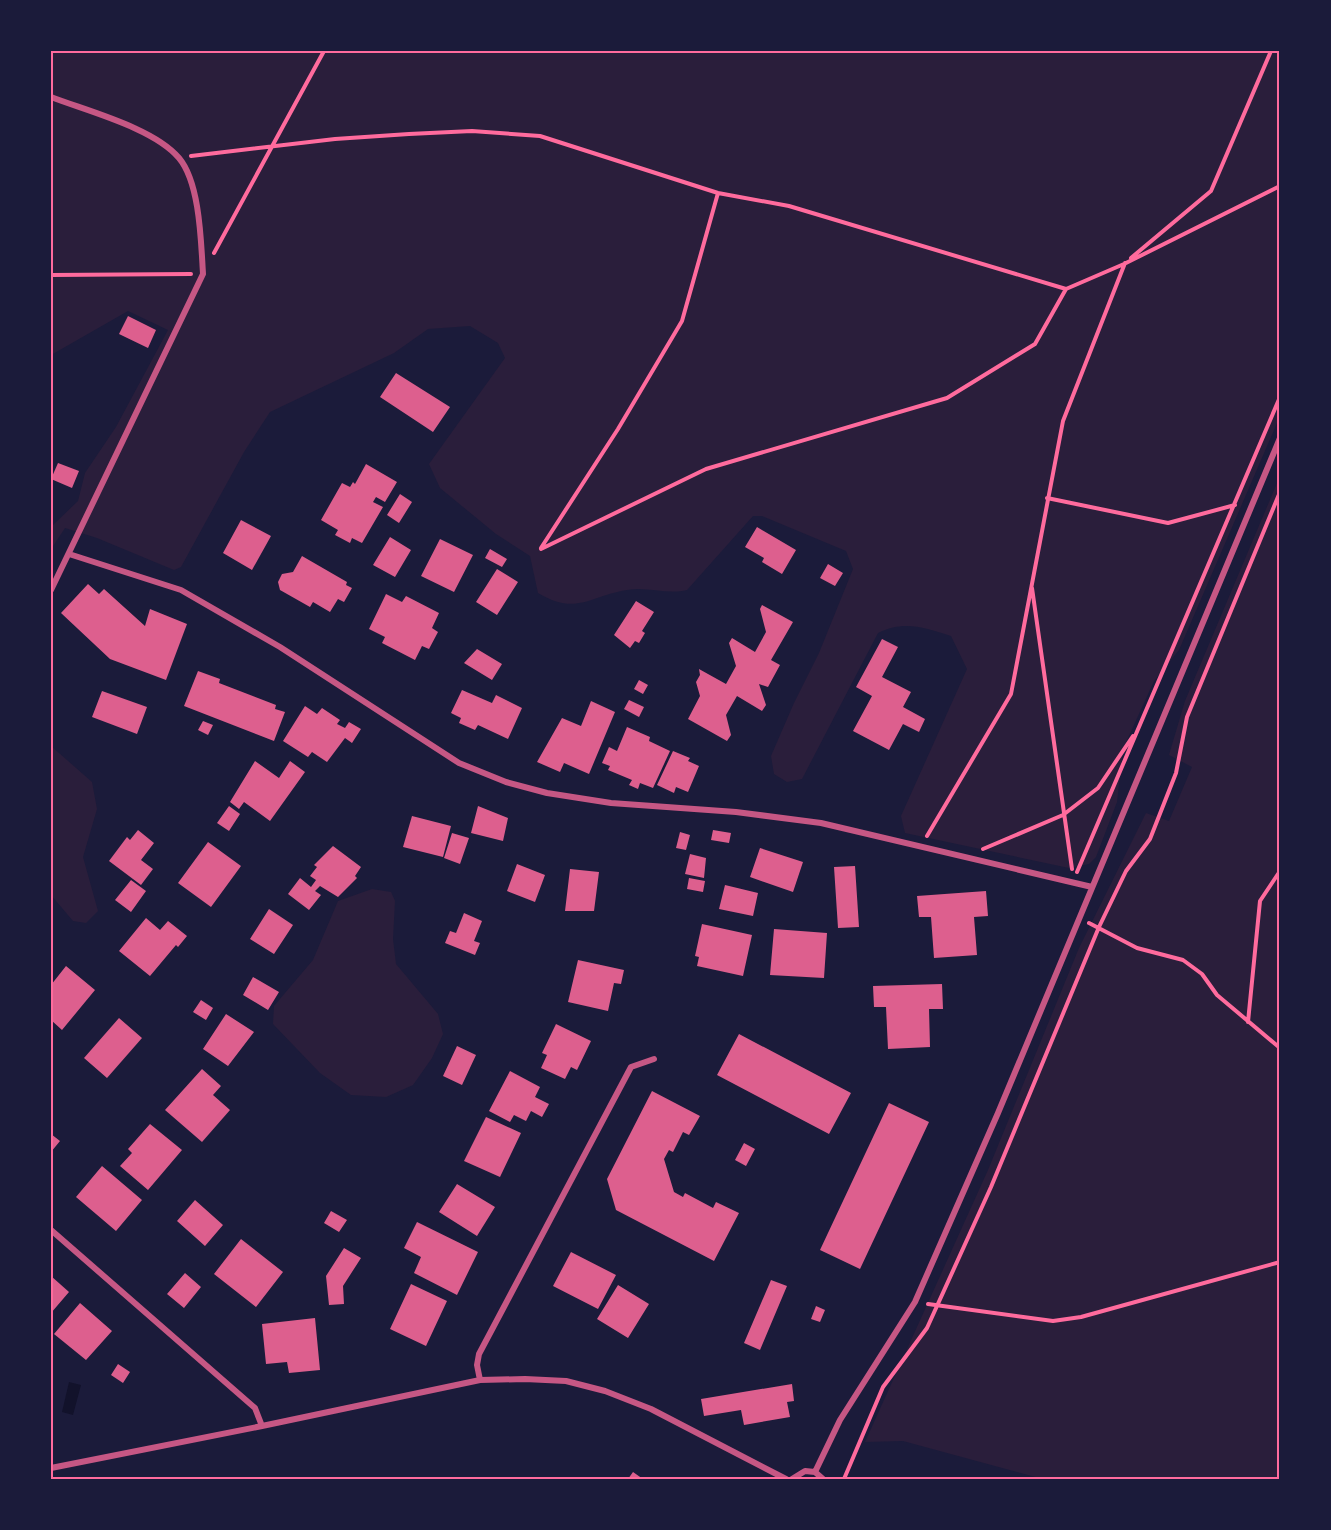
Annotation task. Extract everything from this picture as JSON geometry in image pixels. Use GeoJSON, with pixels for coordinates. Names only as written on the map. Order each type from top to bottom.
{"type":"FeatureCollection","features":[{"type":"Feature","properties":{"kind":"street"},"geometry":{"type":"LineString","coordinates":[[51,97],[143,133],[178,158],[187,172],[200,227],[202,274],[51,590]]}},
{"type":"Feature","properties":{"kind":"street"},"geometry":{"type":"LineString","coordinates":[[815,1472],[840,1420],[915,1302],[1280,438]]}},
{"type":"Feature","properties":{"kind":"street"},"geometry":{"type":"LineString","coordinates":[[69,554],[181,590],[280,647],[459,763],[506,782],[547,793],[611,803],[736,812],[821,823],[1092,887]]}},
{"type":"Feature","properties":{"kind":"street"},"geometry":{"type":"LineString","coordinates":[[480,1380],[477,1365],[479,1354],[631,1067],[654,1059]]}},
{"type":"Feature","properties":{"kind":"street"},"geometry":{"type":"LineString","coordinates":[[51,1230],[255,1408],[262,1426]]}},
{"type":"Feature","properties":{"kind":"street"},"geometry":{"type":"LineString","coordinates":[[51,1468],[480,1380],[525,1378],[566,1381],[605,1391],[651,1410],[786,1479]]}},
{"type":"Feature","properties":{"kind":"street"},"geometry":{"type":"LineString","coordinates":[[792,1479],[805,1471],[815,1472],[823,1479]]}},
{"type":"Feature","properties":{"kind":"path"},"geometry":{"type":"LineString","coordinates":[[51,275],[202,274],[324,51]]}},
{"type":"Feature","properties":{"kind":"path"},"geometry":{"type":"LineString","coordinates":[[921,847],[1011,694],[1063,421],[1124,264],[1211,191],[1271,51]]}},
{"type":"Feature","properties":{"kind":"path"},"geometry":{"type":"LineString","coordinates":[[178,158],[335,139],[472,131],[540,136],[718,192],[789,206],[1066,289]]}},
{"type":"Feature","properties":{"kind":"path"},"geometry":{"type":"LineString","coordinates":[[718,192],[682,321],[618,429],[541,549],[706,469],[947,398],[1035,344],[1066,289],[1124,264],[1280,186]]}},
{"type":"Feature","properties":{"kind":"path"},"geometry":{"type":"LineString","coordinates":[[1073,881],[1280,397]]}},
{"type":"Feature","properties":{"kind":"path"},"geometry":{"type":"LineString","coordinates":[[844,1479],[883,1387],[927,1328],[991,1187],[1099,927],[1126,871],[1150,839],[1176,773],[1186,717],[1278,502],[1280,492]]}},
{"type":"Feature","properties":{"kind":"path"},"geometry":{"type":"LineString","coordinates":[[1047,498],[1168,523],[1234,506],[1256,494],[1278,502]]}},
{"type":"Feature","properties":{"kind":"path"},"geometry":{"type":"LineString","coordinates":[[1031,585],[1073,881]]}},
{"type":"Feature","properties":{"kind":"path"},"geometry":{"type":"LineString","coordinates":[[964,857],[1063,815],[1098,788],[1139,728]]}},
{"type":"Feature","properties":{"kind":"path"},"geometry":{"type":"LineString","coordinates":[[1248,1022],[1260,901],[1280,871]]}},
{"type":"Feature","properties":{"kind":"path"},"geometry":{"type":"LineString","coordinates":[[1079,918],[1137,948],[1183,960],[1202,974],[1217,995],[1280,1048]]}},
{"type":"Feature","properties":{"kind":"path"},"geometry":{"type":"LineString","coordinates":[[915,1302],[1053,1321],[1081,1317],[1280,1262]]}},
{"type":"Feature","properties":{"kind":"shaded area"},"geometry":{"type":"Polygon","coordinates":[[[51,51],[1280,51],[1280,416],[1179,650],[1154,681],[1123,749],[1117,802],[1096,857],[1089,864],[1069,868],[905,833],[901,816],[967,669],[951,636],[932,630],[906,626],[878,633],[802,779],[787,782],[774,774],[771,756],[819,653],[853,569],[846,551],[762,516],[753,516],[687,590],[672,592],[634,589],[573,604],[551,600],[538,593],[530,556],[496,534],[440,488],[429,464],[505,358],[498,343],[470,326],[428,329],[394,353],[270,412],[244,452],[181,567],[174,570],[97,538],[65,528],[51,549],[51,527],[78,501],[85,473],[116,427],[168,330],[128,311],[51,355],[51,51]]]}},
{"type":"Feature","properties":{"kind":"shaded area"},"geometry":{"type":"Polygon","coordinates":[[[1280,476],[1280,1479],[1043,1479],[903,1441],[865,1442],[988,1170],[1079,948],[1146,813],[1169,821],[1192,767],[1169,755],[1185,701],[1280,476]]]}},
{"type":"Feature","properties":{"kind":"shaded area"},"geometry":{"type":"Polygon","coordinates":[[[51,746],[92,782],[97,809],[83,857],[98,911],[86,923],[73,921],[51,895],[51,746]]]}},
{"type":"Feature","properties":{"kind":"shaded area"},"geometry":{"type":"Polygon","coordinates":[[[372,889],[391,892],[395,901],[393,939],[396,964],[438,1014],[443,1034],[432,1058],[413,1085],[386,1097],[351,1095],[320,1073],[273,1024],[274,1006],[313,960],[338,901],[372,889]]]}},
{"type":"Feature","properties":{"kind":"shaded area"},"geometry":{"type":"Polygon","coordinates":[[[69,1382],[81,1385],[73,1415],[62,1412],[69,1382]]]}},
{"type":"Feature","properties":{"kind":"building"},"geometry":{"type":"Polygon","coordinates":[[[128,316],[156,330],[148,348],[119,334],[128,316]]]}},
{"type":"Feature","properties":{"kind":"building"},"geometry":{"type":"Polygon","coordinates":[[[396,373],[450,407],[433,432],[380,397],[396,373]]]}},
{"type":"Feature","properties":{"kind":"building"},"geometry":{"type":"Polygon","coordinates":[[[58,463],[79,471],[72,488],[51,479],[58,463]]]}},
{"type":"Feature","properties":{"kind":"building"},"geometry":{"type":"Polygon","coordinates":[[[366,464],[397,482],[385,502],[376,497],[373,502],[383,507],[362,543],[352,538],[350,543],[335,535],[338,530],[321,520],[342,483],[350,487],[353,482],[355,484],[366,464]]]}},
{"type":"Feature","properties":{"kind":"building"},"geometry":{"type":"Polygon","coordinates":[[[400,494],[412,502],[399,523],[387,515],[400,494]]]}},
{"type":"Feature","properties":{"kind":"building"},"geometry":{"type":"Polygon","coordinates":[[[241,520],[271,536],[252,570],[223,553],[241,520]]]}},
{"type":"Feature","properties":{"kind":"building"},"geometry":{"type":"Polygon","coordinates":[[[757,527],[796,550],[782,574],[762,562],[764,558],[745,547],[757,527]]]}},
{"type":"Feature","properties":{"kind":"building"},"geometry":{"type":"Polygon","coordinates":[[[390,537],[411,550],[395,577],[373,565],[390,537]]]}},
{"type":"Feature","properties":{"kind":"building"},"geometry":{"type":"Polygon","coordinates":[[[440,539],[473,555],[454,592],[421,576],[440,539]]]}},
{"type":"Feature","properties":{"kind":"building"},"geometry":{"type":"Polygon","coordinates":[[[490,549],[507,559],[502,567],[485,558],[490,549]]]}},
{"type":"Feature","properties":{"kind":"building"},"geometry":{"type":"Polygon","coordinates":[[[302,556],[347,582],[346,585],[352,588],[344,602],[338,599],[330,612],[313,602],[310,607],[280,590],[278,582],[282,574],[293,572],[302,556]]]}},
{"type":"Feature","properties":{"kind":"building"},"geometry":{"type":"Polygon","coordinates":[[[828,564],[843,573],[835,586],[820,578],[828,564]]]}},
{"type":"Feature","properties":{"kind":"building"},"geometry":{"type":"Polygon","coordinates":[[[497,569],[518,582],[497,615],[476,602],[497,569]]]}},
{"type":"Feature","properties":{"kind":"building"},"geometry":{"type":"Polygon","coordinates":[[[88,584],[99,594],[104,589],[145,626],[150,609],[187,624],[166,680],[110,659],[61,613],[88,584]]]}},
{"type":"Feature","properties":{"kind":"building"},"geometry":{"type":"Polygon","coordinates":[[[386,594],[402,602],[406,596],[439,613],[432,628],[438,632],[429,649],[422,646],[415,660],[382,643],[385,637],[369,629],[386,594]]]}},
{"type":"Feature","properties":{"kind":"building"},"geometry":{"type":"Polygon","coordinates":[[[636,601],[654,612],[642,631],[645,633],[639,643],[635,641],[630,648],[614,635],[636,601]]]}},
{"type":"Feature","properties":{"kind":"building"},"geometry":{"type":"Polygon","coordinates":[[[762,605],[793,622],[771,660],[780,665],[768,687],[759,684],[766,705],[762,711],[737,696],[726,715],[731,735],[727,741],[688,719],[700,696],[696,682],[700,675],[699,669],[726,684],[736,666],[729,643],[732,638],[755,652],[766,632],[760,609],[762,605]]]}},
{"type":"Feature","properties":{"kind":"building"},"geometry":{"type":"Polygon","coordinates":[[[882,639],[898,647],[882,677],[911,692],[903,707],[925,719],[919,732],[903,724],[889,750],[853,731],[872,696],[856,687],[882,639]]]}},
{"type":"Feature","properties":{"kind":"building"},"geometry":{"type":"Polygon","coordinates":[[[477,649],[502,664],[492,680],[464,663],[477,649]]]}},
{"type":"Feature","properties":{"kind":"building"},"geometry":{"type":"Polygon","coordinates":[[[198,671],[220,679],[219,683],[276,705],[275,709],[285,712],[274,741],[184,706],[198,671]]]}},
{"type":"Feature","properties":{"kind":"building"},"geometry":{"type":"Polygon","coordinates":[[[639,680],[648,685],[643,694],[634,689],[639,680]]]}},
{"type":"Feature","properties":{"kind":"building"},"geometry":{"type":"Polygon","coordinates":[[[462,690],[492,703],[496,695],[522,708],[508,739],[478,725],[475,730],[459,723],[461,718],[451,713],[462,690]]]}},
{"type":"Feature","properties":{"kind":"building"},"geometry":{"type":"Polygon","coordinates":[[[102,691],[147,707],[137,734],[92,717],[102,691]]]}},
{"type":"Feature","properties":{"kind":"building"},"geometry":{"type":"Polygon","coordinates":[[[629,700],[644,707],[639,717],[624,709],[629,700]]]}},
{"type":"Feature","properties":{"kind":"building"},"geometry":{"type":"Polygon","coordinates":[[[591,701],[615,712],[589,774],[564,763],[560,772],[537,762],[562,718],[581,726],[591,701]]]}},
{"type":"Feature","properties":{"kind":"building"},"geometry":{"type":"Polygon","coordinates":[[[305,706],[317,714],[322,708],[340,720],[337,724],[345,728],[349,722],[361,729],[352,743],[345,738],[327,762],[312,752],[308,757],[283,741],[305,706]]]}},
{"type":"Feature","properties":{"kind":"building"},"geometry":{"type":"Polygon","coordinates":[[[203,721],[213,725],[208,735],[198,730],[203,721]]]}},
{"type":"Feature","properties":{"kind":"building"},"geometry":{"type":"Polygon","coordinates":[[[627,727],[650,737],[649,741],[670,751],[653,788],[640,783],[638,789],[629,785],[632,780],[608,770],[610,766],[602,763],[609,747],[617,751],[627,727]]]}},
{"type":"Feature","properties":{"kind":"building"},"geometry":{"type":"Polygon","coordinates":[[[673,751],[690,758],[688,761],[699,766],[688,792],[676,787],[674,793],[657,785],[673,751]]]}},
{"type":"Feature","properties":{"kind":"building"},"geometry":{"type":"Polygon","coordinates":[[[255,761],[279,778],[290,761],[305,772],[270,821],[244,802],[239,809],[230,802],[255,761]]]}},
{"type":"Feature","properties":{"kind":"building"},"geometry":{"type":"Polygon","coordinates":[[[229,806],[240,814],[229,831],[217,823],[229,806]]]}},
{"type":"Feature","properties":{"kind":"building"},"geometry":{"type":"Polygon","coordinates":[[[478,806],[508,818],[503,841],[471,833],[478,806]]]}},
{"type":"Feature","properties":{"kind":"building"},"geometry":{"type":"Polygon","coordinates":[[[412,816],[451,826],[443,857],[403,847],[412,816]]]}},
{"type":"Feature","properties":{"kind":"building"},"geometry":{"type":"Polygon","coordinates":[[[138,830],[154,843],[141,860],[153,869],[141,885],[109,861],[127,837],[130,840],[138,830]]]}},
{"type":"Feature","properties":{"kind":"building"},"geometry":{"type":"Polygon","coordinates":[[[713,830],[731,833],[729,843],[711,840],[713,830]]]}},
{"type":"Feature","properties":{"kind":"building"},"geometry":{"type":"Polygon","coordinates":[[[680,832],[690,835],[686,850],[676,848],[680,832]]]}},
{"type":"Feature","properties":{"kind":"building"},"geometry":{"type":"Polygon","coordinates":[[[452,833],[469,838],[460,864],[444,858],[452,833]]]}},
{"type":"Feature","properties":{"kind":"building"},"geometry":{"type":"Polygon","coordinates":[[[208,842],[241,866],[211,907],[178,883],[208,842]]]}},
{"type":"Feature","properties":{"kind":"building"},"geometry":{"type":"Polygon","coordinates":[[[333,846],[361,867],[355,876],[357,878],[338,897],[320,886],[315,891],[321,895],[309,910],[288,894],[300,878],[311,887],[316,880],[310,876],[317,867],[314,865],[333,846]]]}},
{"type":"Feature","properties":{"kind":"building"},"geometry":{"type":"Polygon","coordinates":[[[760,848],[803,862],[793,892],[750,877],[760,848]]]}},
{"type":"Feature","properties":{"kind":"building"},"geometry":{"type":"Polygon","coordinates":[[[690,854],[706,858],[704,878],[685,874],[690,854]]]}},
{"type":"Feature","properties":{"kind":"building"},"geometry":{"type":"Polygon","coordinates":[[[517,864],[545,875],[535,902],[507,891],[517,864]]]}},
{"type":"Feature","properties":{"kind":"building"},"geometry":{"type":"Polygon","coordinates":[[[855,866],[859,927],[838,928],[834,867],[855,866]]]}},
{"type":"Feature","properties":{"kind":"building"},"geometry":{"type":"Polygon","coordinates":[[[570,869],[599,872],[594,911],[565,911],[570,869]]]}},
{"type":"Feature","properties":{"kind":"building"},"geometry":{"type":"Polygon","coordinates":[[[689,878],[705,881],[703,892],[687,889],[689,878]]]}},
{"type":"Feature","properties":{"kind":"building"},"geometry":{"type":"Polygon","coordinates":[[[131,880],[146,891],[131,912],[115,900],[131,880]]]}},
{"type":"Feature","properties":{"kind":"building"},"geometry":{"type":"Polygon","coordinates":[[[725,885],[758,893],[753,916],[719,909],[725,885]]]}},
{"type":"Feature","properties":{"kind":"building"},"geometry":{"type":"Polygon","coordinates":[[[986,891],[988,916],[974,917],[977,955],[934,958],[931,917],[919,917],[917,896],[986,891]]]}},
{"type":"Feature","properties":{"kind":"building"},"geometry":{"type":"Polygon","coordinates":[[[269,909],[293,925],[274,954],[250,939],[269,909]]]}},
{"type":"Feature","properties":{"kind":"building"},"geometry":{"type":"Polygon","coordinates":[[[464,913],[482,921],[474,941],[480,943],[475,955],[445,943],[450,931],[456,933],[464,913]]]}},
{"type":"Feature","properties":{"kind":"building"},"geometry":{"type":"Polygon","coordinates":[[[146,918],[160,930],[168,921],[187,936],[178,947],[176,945],[150,976],[119,951],[146,918]]]}},
{"type":"Feature","properties":{"kind":"building"},"geometry":{"type":"Polygon","coordinates":[[[702,924],[752,935],[743,976],[697,966],[699,957],[695,956],[702,924]]]}},
{"type":"Feature","properties":{"kind":"building"},"geometry":{"type":"Polygon","coordinates":[[[774,929],[827,933],[824,978],[770,975],[774,929]]]}},
{"type":"Feature","properties":{"kind":"building"},"geometry":{"type":"Polygon","coordinates":[[[578,960],[624,970],[621,984],[614,983],[608,1011],[568,1002],[578,960]]]}},
{"type":"Feature","properties":{"kind":"building"},"geometry":{"type":"Polygon","coordinates":[[[66,966],[95,990],[62,1030],[51,1020],[51,985],[66,966]]]}},
{"type":"Feature","properties":{"kind":"building"},"geometry":{"type":"Polygon","coordinates":[[[253,977],[279,992],[268,1010],[243,995],[253,977]]]}},
{"type":"Feature","properties":{"kind":"building"},"geometry":{"type":"Polygon","coordinates":[[[942,984],[943,1009],[929,1009],[930,1047],[888,1049],[886,1007],[874,1007],[873,986],[942,984]]]}},
{"type":"Feature","properties":{"kind":"building"},"geometry":{"type":"Polygon","coordinates":[[[201,1000],[213,1008],[206,1020],[193,1012],[201,1000]]]}},
{"type":"Feature","properties":{"kind":"building"},"geometry":{"type":"Polygon","coordinates":[[[226,1014],[254,1032],[228,1066],[203,1049],[226,1014]]]}},
{"type":"Feature","properties":{"kind":"building"},"geometry":{"type":"Polygon","coordinates":[[[119,1018],[142,1038],[107,1078],[84,1058],[119,1018]]]}},
{"type":"Feature","properties":{"kind":"building"},"geometry":{"type":"Polygon","coordinates":[[[556,1024],[591,1041],[577,1070],[571,1067],[565,1079],[541,1068],[547,1055],[542,1053],[556,1024]]]}},
{"type":"Feature","properties":{"kind":"building"},"geometry":{"type":"Polygon","coordinates":[[[739,1034],[851,1093],[829,1134],[717,1075],[739,1034]]]}},
{"type":"Feature","properties":{"kind":"building"},"geometry":{"type":"Polygon","coordinates":[[[457,1046],[476,1055],[462,1085],[443,1076],[457,1046]]]}},
{"type":"Feature","properties":{"kind":"building"},"geometry":{"type":"Polygon","coordinates":[[[202,1069],[221,1086],[213,1095],[230,1110],[202,1142],[165,1110],[202,1069]]]}},
{"type":"Feature","properties":{"kind":"building"},"geometry":{"type":"Polygon","coordinates":[[[510,1071],[540,1087],[535,1097],[549,1104],[542,1117],[531,1111],[526,1121],[514,1115],[510,1122],[489,1111],[510,1071]]]}},
{"type":"Feature","properties":{"kind":"building"},"geometry":{"type":"Polygon","coordinates":[[[652,1091],[700,1116],[689,1135],[683,1132],[673,1152],[669,1150],[664,1159],[674,1192],[683,1197],[685,1193],[713,1208],[716,1202],[739,1213],[714,1261],[616,1210],[607,1179],[652,1091]]]}},
{"type":"Feature","properties":{"kind":"building"},"geometry":{"type":"Polygon","coordinates":[[[889,1103],[929,1122],[860,1269],[820,1250],[889,1103]]]}},
{"type":"Feature","properties":{"kind":"building"},"geometry":{"type":"Polygon","coordinates":[[[486,1117],[521,1133],[500,1177],[464,1161],[486,1117]]]}},
{"type":"Feature","properties":{"kind":"building"},"geometry":{"type":"Polygon","coordinates":[[[150,1124],[182,1150],[148,1190],[120,1166],[132,1153],[128,1149],[150,1124]]]}},
{"type":"Feature","properties":{"kind":"building"},"geometry":{"type":"Polygon","coordinates":[[[51,1134],[60,1141],[51,1152],[51,1134]]]}},
{"type":"Feature","properties":{"kind":"building"},"geometry":{"type":"Polygon","coordinates":[[[744,1143],[755,1149],[746,1166],[735,1160],[744,1143]]]}},
{"type":"Feature","properties":{"kind":"building"},"geometry":{"type":"Polygon","coordinates":[[[102,1166],[142,1200],[116,1231],[76,1197],[102,1166]]]}},
{"type":"Feature","properties":{"kind":"building"},"geometry":{"type":"Polygon","coordinates":[[[457,1184],[495,1207],[477,1236],[439,1212],[457,1184]]]}},
{"type":"Feature","properties":{"kind":"building"},"geometry":{"type":"Polygon","coordinates":[[[195,1200],[223,1225],[205,1246],[177,1221],[195,1200]]]}},
{"type":"Feature","properties":{"kind":"building"},"geometry":{"type":"Polygon","coordinates":[[[331,1211],[347,1220],[339,1232],[324,1223],[331,1211]]]}},
{"type":"Feature","properties":{"kind":"building"},"geometry":{"type":"Polygon","coordinates":[[[417,1222],[478,1252],[457,1295],[414,1273],[421,1257],[404,1248],[417,1222]]]}},
{"type":"Feature","properties":{"kind":"building"},"geometry":{"type":"Polygon","coordinates":[[[241,1239],[283,1272],[256,1307],[214,1274],[241,1239]]]}},
{"type":"Feature","properties":{"kind":"building"},"geometry":{"type":"Polygon","coordinates":[[[344,1248],[361,1258],[343,1286],[344,1304],[329,1305],[326,1276],[344,1248]]]}},
{"type":"Feature","properties":{"kind":"building"},"geometry":{"type":"Polygon","coordinates":[[[571,1252],[616,1275],[598,1309],[553,1286],[571,1252]]]}},
{"type":"Feature","properties":{"kind":"building"},"geometry":{"type":"Polygon","coordinates":[[[185,1273],[201,1287],[184,1308],[167,1294],[185,1273]]]}},
{"type":"Feature","properties":{"kind":"building"},"geometry":{"type":"Polygon","coordinates":[[[51,1276],[69,1292],[51,1313],[51,1276]]]}},
{"type":"Feature","properties":{"kind":"building"},"geometry":{"type":"Polygon","coordinates":[[[771,1280],[787,1286],[760,1350],[744,1343],[771,1280]]]}},
{"type":"Feature","properties":{"kind":"building"},"geometry":{"type":"Polygon","coordinates":[[[411,1284],[447,1301],[426,1346],[390,1329],[411,1284]]]}},
{"type":"Feature","properties":{"kind":"building"},"geometry":{"type":"Polygon","coordinates":[[[618,1285],[649,1304],[628,1338],[597,1319],[618,1285]]]}},
{"type":"Feature","properties":{"kind":"building"},"geometry":{"type":"Polygon","coordinates":[[[80,1303],[112,1331],[86,1360],[54,1334],[80,1303]]]}},
{"type":"Feature","properties":{"kind":"building"},"geometry":{"type":"Polygon","coordinates":[[[816,1306],[825,1310],[820,1322],[811,1319],[816,1306]]]}},
{"type":"Feature","properties":{"kind":"building"},"geometry":{"type":"Polygon","coordinates":[[[315,1318],[320,1370],[289,1373],[287,1362],[266,1364],[262,1324],[315,1318]]]}},
{"type":"Feature","properties":{"kind":"building"},"geometry":{"type":"Polygon","coordinates":[[[118,1364],[130,1372],[123,1383],[111,1375],[118,1364]]]}},
{"type":"Feature","properties":{"kind":"building"},"geometry":{"type":"Polygon","coordinates":[[[792,1384],[794,1401],[787,1402],[790,1417],[744,1425],[741,1410],[704,1416],[701,1399],[792,1384]]]}},
{"type":"Feature","properties":{"kind":"building"},"geometry":{"type":"Polygon","coordinates":[[[633,1472],[643,1479],[628,1479],[633,1472]]]}}]}
